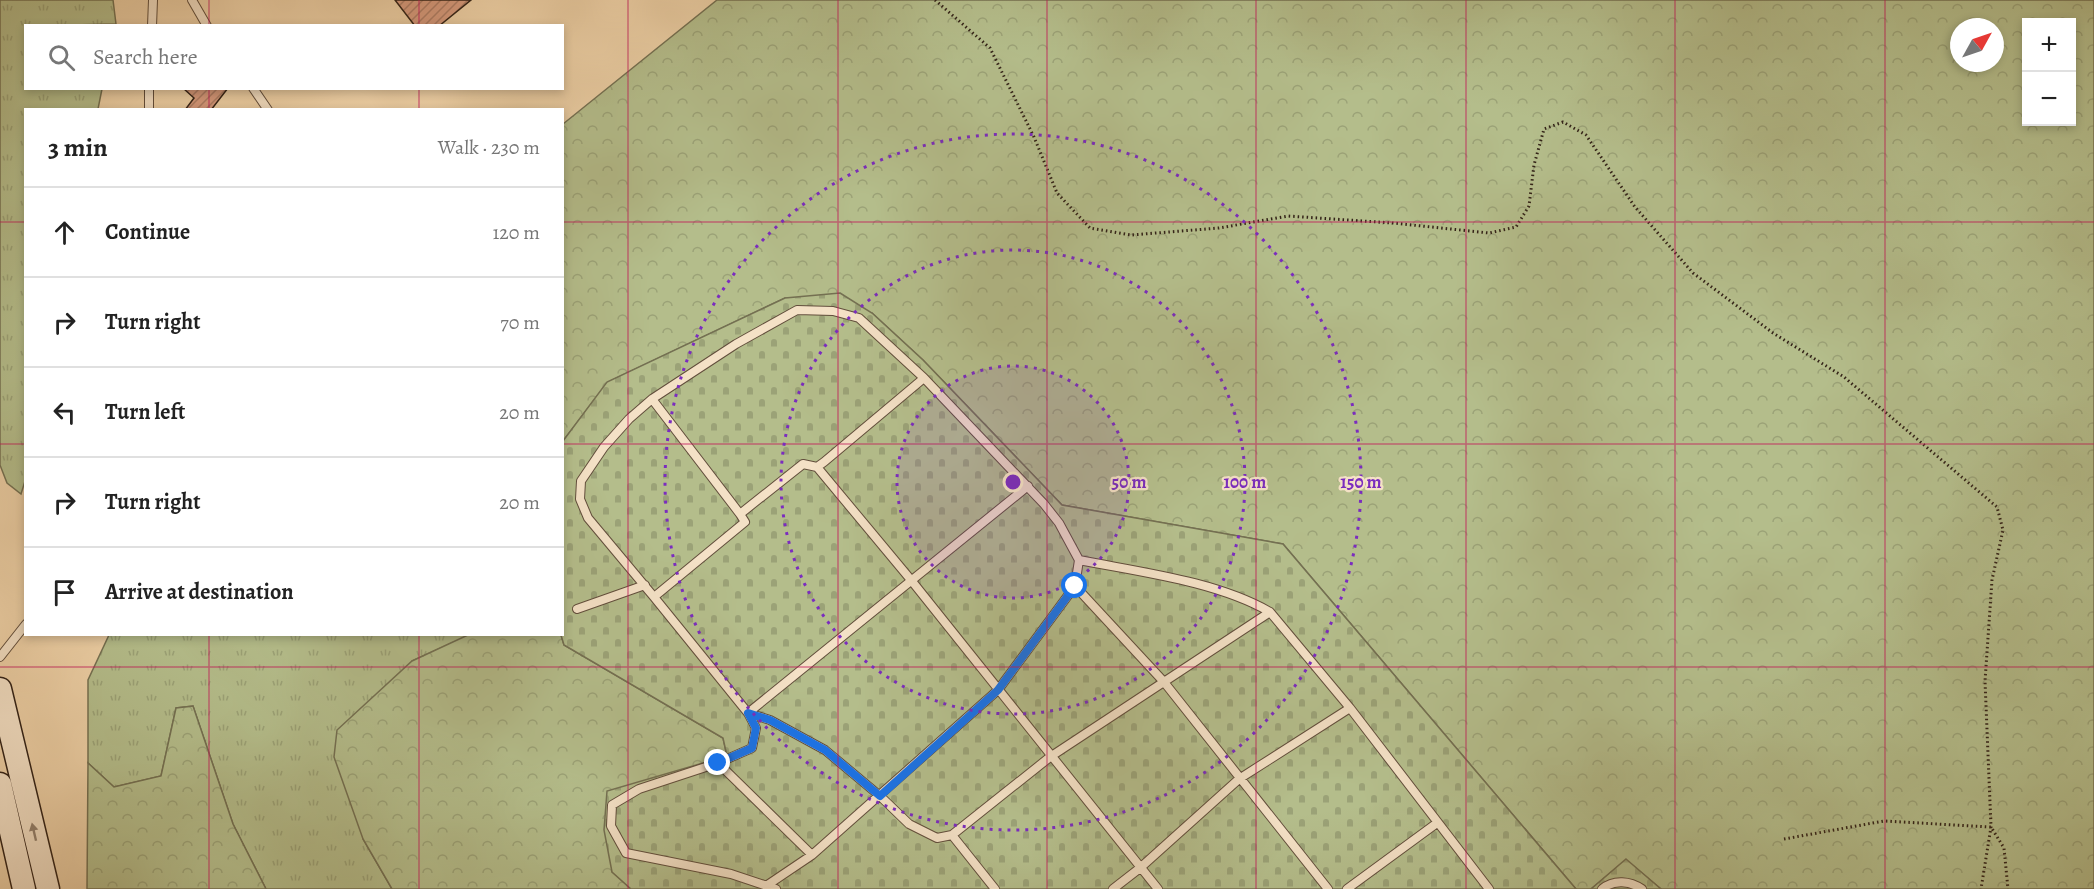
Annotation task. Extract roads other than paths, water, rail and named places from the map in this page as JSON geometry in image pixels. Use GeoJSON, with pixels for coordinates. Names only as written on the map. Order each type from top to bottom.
{"type":"FeatureCollection","features":[{"type":"Feature","properties":{"kind":"main road"},"geometry":{"type":"LineString","coordinates":[[0,689],[48,889]]}},
{"type":"Feature","properties":{"kind":"main road"},"geometry":{"type":"LineString","coordinates":[[1,798],[24,889]]}},
{"type":"Feature","properties":{"kind":"lane"},"geometry":{"type":"LineString","coordinates":[[152,24],[153,0]]}},
{"type":"Feature","properties":{"kind":"lane"},"geometry":{"type":"LineString","coordinates":[[192,0],[206,24]]}},
{"type":"Feature","properties":{"kind":"lane"},"geometry":{"type":"LineString","coordinates":[[148,108],[149,90]]}},
{"type":"Feature","properties":{"kind":"lane"},"geometry":{"type":"LineString","coordinates":[[254,90],[267,108]]}},
{"type":"Feature","properties":{"kind":"lane"},"geometry":{"type":"LineString","coordinates":[[797,310],[833,310],[859,318],[924,378],[1028,486],[1059,523],[1078,560],[1075,586],[998,690],[880,796],[771,888],[731,874],[626,853],[611,826],[612,805],[639,789],[718,763],[752,748],[756,728],[748,713],[588,518],[580,499],[581,481],[604,447],[652,399],[736,344],[797,310]]}},
{"type":"Feature","properties":{"kind":"lane"},"geometry":{"type":"LineString","coordinates":[[817,467],[924,378]]}},
{"type":"Feature","properties":{"kind":"lane"},"geometry":{"type":"LineString","coordinates":[[652,399],[746,522],[654,597]]}},
{"type":"Feature","properties":{"kind":"lane"},"geometry":{"type":"LineString","coordinates":[[740,514],[803,464],[817,467],[911,580],[1050,757],[1158,889]]}},
{"type":"Feature","properties":{"kind":"lane"},"geometry":{"type":"LineString","coordinates":[[748,713],[1028,486]]}},
{"type":"Feature","properties":{"kind":"lane"},"geometry":{"type":"LineString","coordinates":[[1078,560],[1218,590],[1252,602],[1270,612],[1350,708],[1489,889]]}},
{"type":"Feature","properties":{"kind":"lane"},"geometry":{"type":"LineString","coordinates":[[577,609],[645,585]]}},
{"type":"Feature","properties":{"kind":"lane"},"geometry":{"type":"LineString","coordinates":[[1075,586],[1164,682],[1328,889]]}},
{"type":"Feature","properties":{"kind":"lane"},"geometry":{"type":"LineString","coordinates":[[748,713],[770,720],[825,750],[880,796],[909,824],[937,838],[952,835],[1050,757],[1270,612]]}},
{"type":"Feature","properties":{"kind":"lane"},"geometry":{"type":"LineString","coordinates":[[0,657],[24,627]]}},
{"type":"Feature","properties":{"kind":"lane"},"geometry":{"type":"LineString","coordinates":[[1113,889],[1140,868],[1239,779],[1350,708]]}},
{"type":"Feature","properties":{"kind":"lane"},"geometry":{"type":"LineString","coordinates":[[718,763],[812,855]]}},
{"type":"Feature","properties":{"kind":"lane"},"geometry":{"type":"LineString","coordinates":[[1347,889],[1437,823]]}},
{"type":"Feature","properties":{"kind":"lane"},"geometry":{"type":"LineString","coordinates":[[952,835],[995,889]]}},
{"type":"Feature","properties":{"kind":"lane"},"geometry":{"type":"LineString","coordinates":[[1602,889],[1608,884],[1620,882],[1634,884],[1642,889]]}}]}
